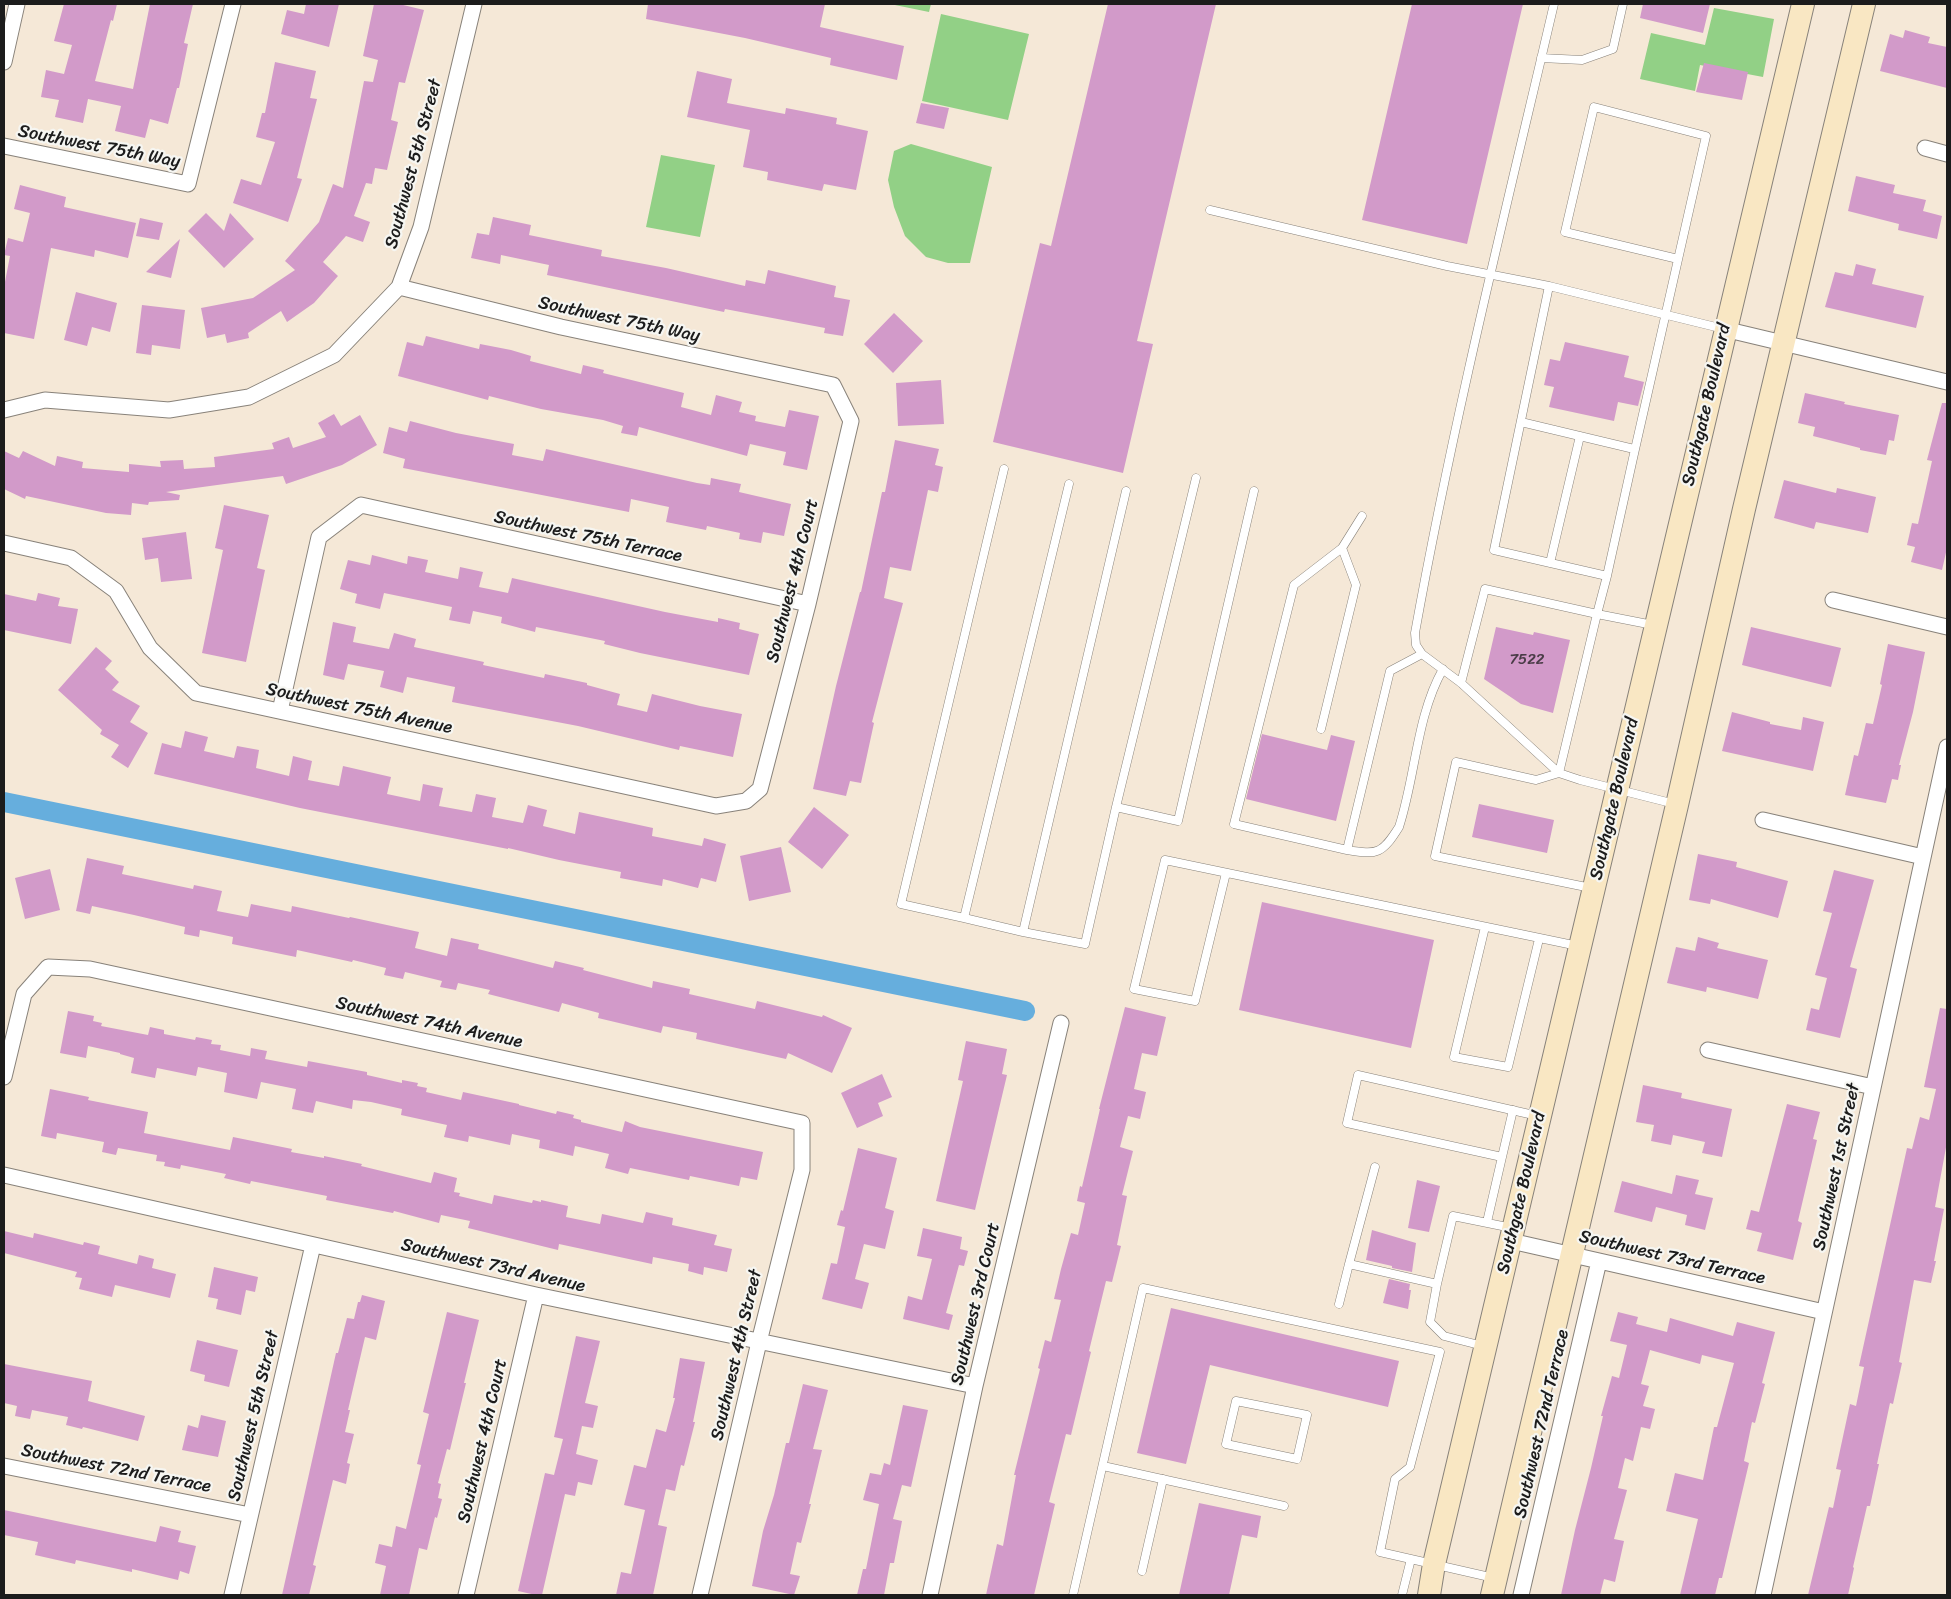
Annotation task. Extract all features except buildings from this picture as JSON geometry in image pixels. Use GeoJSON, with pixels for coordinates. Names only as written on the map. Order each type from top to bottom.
{"type":"FeatureCollection","features":[{"type":"Feature","properties":{"kind":"main road","name":"Southgate Boulevard"},"geometry":{"type":"LineString","coordinates":[[1429,1595],[1434,1564],[1618,790],[1724,329],[1803,4]]}},
{"type":"Feature","properties":{"kind":"main road"},"geometry":{"type":"LineString","coordinates":[[1494,1587],[1783,343],[1864,4]]}},
{"type":"Feature","properties":{"kind":"street"},"geometry":{"type":"LineString","coordinates":[[4,62],[17,4]]}},
{"type":"Feature","properties":{"kind":"street","name":"Southwest 75th Way"},"geometry":{"type":"LineString","coordinates":[[4,146],[188,184],[233,4]]}},
{"type":"Feature","properties":{"kind":"street","name":"Southwest 5th Street"},"geometry":{"type":"LineString","coordinates":[[4,410],[45,400],[169,410],[249,397],[334,355],[399,287],[421,227],[474,4]]}},
{"type":"Feature","properties":{"kind":"street"},"geometry":{"type":"LineString","coordinates":[[1925,148],[1947,154]]}},
{"type":"Feature","properties":{"kind":"street","name":"Southwest 75th Way"},"geometry":{"type":"LineString","coordinates":[[399,287],[561,327],[833,386]]}},
{"type":"Feature","properties":{"kind":"street"},"geometry":{"type":"LineString","coordinates":[[1724,329],[1947,382]]}},
{"type":"Feature","properties":{"kind":"street","name":"Southwest 4th Court"},"geometry":{"type":"LineString","coordinates":[[760,789],[808,604],[851,421],[833,386]]}},
{"type":"Feature","properties":{"kind":"street","name":"Southwest 75th Terrace"},"geometry":{"type":"LineString","coordinates":[[280,711],[319,536],[361,505],[808,604]]}},
{"type":"Feature","properties":{"kind":"street","name":"Southwest 75th Avenue"},"geometry":{"type":"LineString","coordinates":[[4,543],[71,558],[116,591],[150,648],[196,693],[716,806],[746,801],[760,789]]}},
{"type":"Feature","properties":{"kind":"street"},"geometry":{"type":"LineString","coordinates":[[1833,600],[1947,628]]}},
{"type":"Feature","properties":{"kind":"street","name":"Southwest 1st Street"},"geometry":{"type":"LineString","coordinates":[[1763,1595],[1947,747]]}},
{"type":"Feature","properties":{"kind":"street"},"geometry":{"type":"LineString","coordinates":[[1763,820],[1923,857]]}},
{"type":"Feature","properties":{"kind":"street","name":"Southwest 74th Avenue"},"geometry":{"type":"LineString","coordinates":[[4,1077],[24,994],[48,967],[90,969],[802,1123]]}},
{"type":"Feature","properties":{"kind":"street","name":"Southwest 3rd Court"},"geometry":{"type":"LineString","coordinates":[[930,1595],[975,1386],[1061,1023]]}},
{"type":"Feature","properties":{"kind":"street"},"geometry":{"type":"LineString","coordinates":[[1708,1050],[1873,1088]]}},
{"type":"Feature","properties":{"kind":"street","name":"Southwest 4th Street"},"geometry":{"type":"LineString","coordinates":[[700,1595],[759,1342],[802,1170],[802,1123]]}},
{"type":"Feature","properties":{"kind":"street","name":"Southwest 73rd Avenue"},"geometry":{"type":"LineString","coordinates":[[4,1175],[536,1295],[975,1386]]}},
{"type":"Feature","properties":{"kind":"street","name":"Southwest 73rd Terrace"},"geometry":{"type":"LineString","coordinates":[[1512,1235],[1599,1261],[1824,1312]]}},
{"type":"Feature","properties":{"kind":"street","name":"Southwest 5th Street"},"geometry":{"type":"LineString","coordinates":[[232,1595],[313,1245]]}},
{"type":"Feature","properties":{"kind":"street","name":"Southwest 72nd Terrace"},"geometry":{"type":"LineString","coordinates":[[1521,1595],[1599,1261]]}},
{"type":"Feature","properties":{"kind":"street","name":"Southwest 4th Court"},"geometry":{"type":"LineString","coordinates":[[466,1595],[536,1295]]}},
{"type":"Feature","properties":{"kind":"street","name":"Southwest 72nd Terrace"},"geometry":{"type":"LineString","coordinates":[[4,1466],[250,1515]]}},
{"type":"Feature","properties":{"kind":"lane"},"geometry":{"type":"LineString","coordinates":[[1554,4],[1490,274],[1433,533],[1415,633],[1416,645],[1422,654],[1461,683],[1559,772],[1677,805]]}},
{"type":"Feature","properties":{"kind":"lane"},"geometry":{"type":"LineString","coordinates":[[1541,58],[1582,60],[1612,49],[1623,4]]}},
{"type":"Feature","properties":{"kind":"lane"},"geometry":{"type":"LineString","coordinates":[[1559,772],[1607,576],[1634,448],[1666,314],[1706,136],[1594,107],[1565,232],[1678,258]]}},
{"type":"Feature","properties":{"kind":"lane"},"geometry":{"type":"LineString","coordinates":[[1210,210],[1548,286],[1724,329]]}},
{"type":"Feature","properties":{"kind":"lane"},"geometry":{"type":"LineString","coordinates":[[1548,286],[1494,550],[1607,576]]}},
{"type":"Feature","properties":{"kind":"lane"},"geometry":{"type":"LineString","coordinates":[[1521,422],[1634,448]]}},
{"type":"Feature","properties":{"kind":"lane"},"geometry":{"type":"LineString","coordinates":[[1550,563],[1580,436]]}},
{"type":"Feature","properties":{"kind":"lane"},"geometry":{"type":"LineString","coordinates":[[1004,469],[901,904],[1085,944],[1196,478]]}},
{"type":"Feature","properties":{"kind":"lane"},"geometry":{"type":"LineString","coordinates":[[964,918],[1069,484]]}},
{"type":"Feature","properties":{"kind":"lane"},"geometry":{"type":"LineString","coordinates":[[1023,932],[1126,491]]}},
{"type":"Feature","properties":{"kind":"lane"},"geometry":{"type":"LineString","coordinates":[[1116,808],[1178,822],[1254,491]]}},
{"type":"Feature","properties":{"kind":"lane"},"geometry":{"type":"LineString","coordinates":[[1362,516],[1342,548],[1294,586],[1234,824],[1347,850],[1368,853],[1379,851],[1390,841],[1399,827],[1424,716],[1432,688],[1442,669]]}},
{"type":"Feature","properties":{"kind":"lane"},"geometry":{"type":"LineString","coordinates":[[1321,729],[1356,585],[1342,548]]}},
{"type":"Feature","properties":{"kind":"lane"},"geometry":{"type":"LineString","coordinates":[[1461,683],[1484,589],[1656,626]]}},
{"type":"Feature","properties":{"kind":"lane"},"geometry":{"type":"LineString","coordinates":[[1347,850],[1390,671],[1422,654]]}},
{"type":"Feature","properties":{"kind":"lane"},"geometry":{"type":"LineString","coordinates":[[1559,772],[1536,780],[1456,762],[1436,856],[1593,889]]}},
{"type":"Feature","properties":{"kind":"lane"},"geometry":{"type":"LineString","coordinates":[[1226,873],[1195,1002],[1134,989],[1165,860],[1580,946]]}},
{"type":"Feature","properties":{"kind":"lane"},"geometry":{"type":"LineString","coordinates":[[1485,927],[1454,1056],[1508,1067],[1539,939]]}},
{"type":"Feature","properties":{"kind":"lane"},"geometry":{"type":"LineString","coordinates":[[1502,1157],[1347,1123],[1358,1075],[1540,1117]]}},
{"type":"Feature","properties":{"kind":"lane"},"geometry":{"type":"LineString","coordinates":[[1487,1222],[1513,1110]]}},
{"type":"Feature","properties":{"kind":"lane"},"geometry":{"type":"LineString","coordinates":[[1339,1304],[1375,1167]]}},
{"type":"Feature","properties":{"kind":"lane"},"geometry":{"type":"LineString","coordinates":[[1486,1347],[1444,1336],[1430,1322],[1453,1216],[1487,1222],[1512,1235]]}},
{"type":"Feature","properties":{"kind":"lane"},"geometry":{"type":"LineString","coordinates":[[1349,1264],[1437,1284]]}},
{"type":"Feature","properties":{"kind":"lane"},"geometry":{"type":"LineString","coordinates":[[1073,1595],[1143,1288],[1440,1352]]}},
{"type":"Feature","properties":{"kind":"lane"},"geometry":{"type":"LineString","coordinates":[[1444,1336],[1410,1466],[1395,1479],[1380,1552],[1434,1564],[1494,1587]]}},
{"type":"Feature","properties":{"kind":"lane"},"geometry":{"type":"LineString","coordinates":[[1236,1401],[1307,1415],[1297,1459],[1226,1444],[1236,1401]]}},
{"type":"Feature","properties":{"kind":"lane"},"geometry":{"type":"LineString","coordinates":[[1103,1466],[1284,1506]]}},
{"type":"Feature","properties":{"kind":"lane"},"geometry":{"type":"LineString","coordinates":[[1142,1572],[1162,1479]]}},
{"type":"Feature","properties":{"kind":"lane"},"geometry":{"type":"LineString","coordinates":[[1402,1595],[1411,1559]]}},
{"type":"Feature","properties":{"kind":"green space"},"geometry":{"type":"Polygon","coordinates":[[[890,4],[931,4],[929,12],[890,4]]]}},
{"type":"Feature","properties":{"kind":"green space"},"geometry":{"type":"Polygon","coordinates":[[[1714,8],[1774,19],[1763,77],[1700,65],[1695,91],[1640,79],[1651,33],[1705,45],[1714,8]]]}},
{"type":"Feature","properties":{"kind":"green space"},"geometry":{"type":"Polygon","coordinates":[[[941,14],[1029,34],[1008,120],[922,101],[941,14]]]}},
{"type":"Feature","properties":{"kind":"green space"},"geometry":{"type":"Polygon","coordinates":[[[911,144],[992,167],[970,263],[948,263],[926,257],[905,236],[894,207],[888,180],[894,151],[911,144]]]}},
{"type":"Feature","properties":{"kind":"green space"},"geometry":{"type":"Polygon","coordinates":[[[661,155],[715,165],[700,237],[646,227],[661,155]]]}},
{"type":"Feature","properties":{"kind":"waterway"},"geometry":{"type":"LineString","coordinates":[[4,802],[1025,1011]]}}]}
